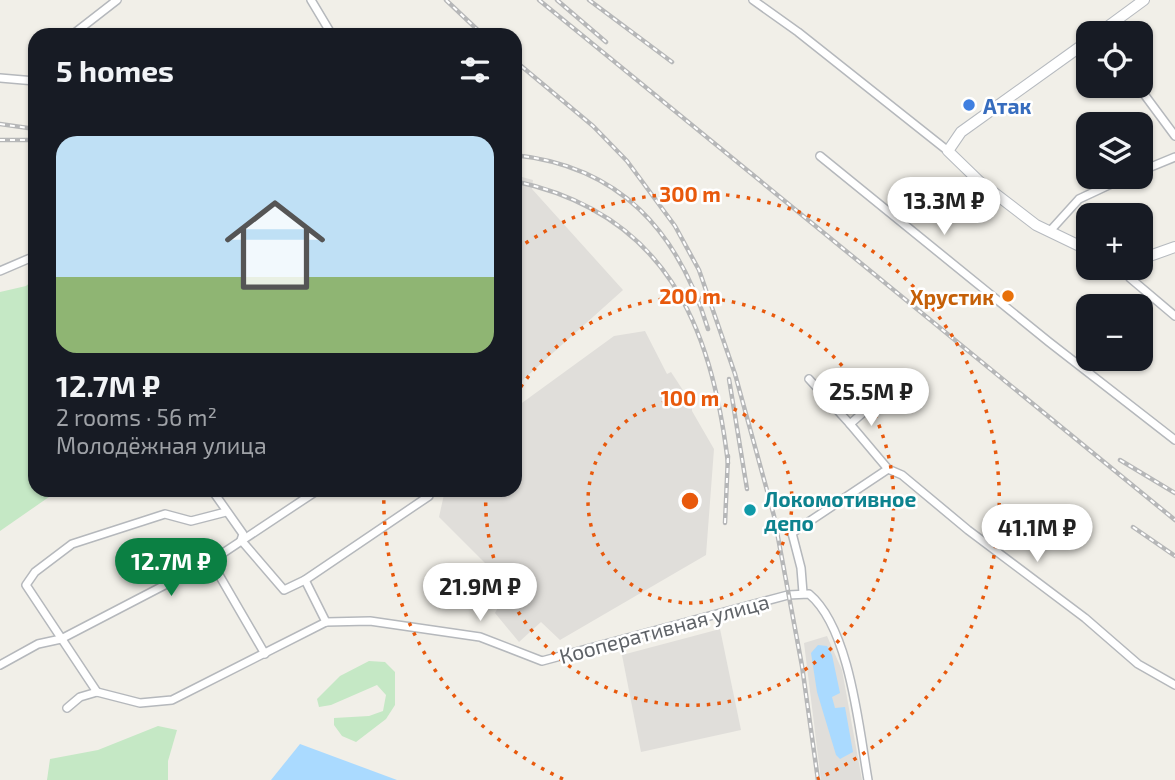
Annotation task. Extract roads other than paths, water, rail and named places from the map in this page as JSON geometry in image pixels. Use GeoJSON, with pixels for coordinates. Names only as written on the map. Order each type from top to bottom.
{"type":"FeatureCollection","features":[{"type":"Feature","properties":{"kind":"main road"},"geometry":{"type":"LineString","coordinates":[[1116,21],[1144,0]]}},
{"type":"Feature","properties":{"kind":"main road"},"geometry":{"type":"LineString","coordinates":[[1076,50],[961,132],[948,151],[980,182],[1036,225],[1076,244]]}},
{"type":"Feature","properties":{"kind":"main road"},"geometry":{"type":"LineString","coordinates":[[1153,255],[1175,247]]}},
{"type":"Feature","properties":{"kind":"street"},"geometry":{"type":"LineString","coordinates":[[81,28],[117,0]]}},
{"type":"Feature","properties":{"kind":"street"},"geometry":{"type":"LineString","coordinates":[[311,0],[328,28]]}},
{"type":"Feature","properties":{"kind":"street"},"geometry":{"type":"LineString","coordinates":[[754,0],[948,151]]}},
{"type":"Feature","properties":{"kind":"street"},"geometry":{"type":"LineString","coordinates":[[0,78],[28,80]]}},
{"type":"Feature","properties":{"kind":"street"},"geometry":{"type":"LineString","coordinates":[[1147,98],[1175,136]]}},
{"type":"Feature","properties":{"kind":"street"},"geometry":{"type":"LineString","coordinates":[[820,156],[1175,440]]}},
{"type":"Feature","properties":{"kind":"street"},"geometry":{"type":"LineString","coordinates":[[1153,166],[1175,157]]}},
{"type":"Feature","properties":{"kind":"street"},"geometry":{"type":"LineString","coordinates":[[1050,231],[1079,199],[1100,189]]}},
{"type":"Feature","properties":{"kind":"street"},"geometry":{"type":"LineString","coordinates":[[0,271],[28,259]]}},
{"type":"Feature","properties":{"kind":"street"},"geometry":{"type":"LineString","coordinates":[[1132,280],[1175,316]]}},
{"type":"Feature","properties":{"kind":"street"},"geometry":{"type":"LineString","coordinates":[[809,379],[888,469],[902,475],[968,530],[1085,618],[1138,664],[1175,685]]}},
{"type":"Feature","properties":{"kind":"street"},"geometry":{"type":"LineString","coordinates":[[850,424],[890,389]]}},
{"type":"Feature","properties":{"kind":"street"},"geometry":{"type":"LineString","coordinates":[[868,780],[847,663],[827,616],[813,597],[803,593],[801,568],[792,534],[888,469]]}},
{"type":"Feature","properties":{"kind":"street"},"geometry":{"type":"LineString","coordinates":[[216,497],[243,534],[241,540]]}},
{"type":"Feature","properties":{"kind":"street"},"geometry":{"type":"LineString","coordinates":[[0,665],[38,644],[61,639],[211,561],[307,497]]}},
{"type":"Feature","properties":{"kind":"street"},"geometry":{"type":"LineString","coordinates":[[241,540],[284,590],[305,580],[424,497]]}},
{"type":"Feature","properties":{"kind":"street"},"geometry":{"type":"LineString","coordinates":[[66,708],[80,697],[97,691],[26,585],[36,572],[72,544],[165,514],[191,521],[226,512]]}},
{"type":"Feature","properties":{"kind":"street"},"geometry":{"type":"LineString","coordinates":[[211,561],[265,654]]}},
{"type":"Feature","properties":{"kind":"street"},"geometry":{"type":"LineString","coordinates":[[305,580],[326,622]]}},
{"type":"Feature","properties":{"kind":"street","name":"Кооперативная улица"},"geometry":{"type":"LineString","coordinates":[[97,691],[140,703],[172,700],[326,622],[370,621],[481,637],[542,661],[615,639],[803,593]]}},
{"type":"Feature","properties":{"kind":"water"},"geometry":{"type":"Polygon","coordinates":[[[818,645],[827,646],[832,655],[840,693],[832,697],[835,708],[845,707],[853,752],[840,759],[836,755],[817,692],[811,653],[818,645]]]}},
{"type":"Feature","properties":{"kind":"water"},"geometry":{"type":"Polygon","coordinates":[[[300,744],[397,780],[271,780],[300,744]]]}},
{"type":"Feature","properties":{"kind":"railway"},"geometry":{"type":"LineString","coordinates":[[446,0],[476,28]]}},
{"type":"Feature","properties":{"kind":"railway"},"geometry":{"type":"LineString","coordinates":[[539,0],[1175,520]]}},
{"type":"Feature","properties":{"kind":"railway"},"geometry":{"type":"LineString","coordinates":[[557,0],[606,42]]}},
{"type":"Feature","properties":{"kind":"railway"},"geometry":{"type":"LineString","coordinates":[[589,0],[672,62]]}},
{"type":"Feature","properties":{"kind":"railway"},"geometry":{"type":"LineString","coordinates":[[522,67],[593,126],[627,161],[675,226],[699,270],[735,374],[774,516],[802,666],[818,780]]}},
{"type":"Feature","properties":{"kind":"railway"},"geometry":{"type":"LineString","coordinates":[[0,124],[28,128]]}},
{"type":"Feature","properties":{"kind":"railway"},"geometry":{"type":"LineString","coordinates":[[0,140],[28,140]]}},
{"type":"Feature","properties":{"kind":"railway"},"geometry":{"type":"LineString","coordinates":[[522,156],[552,162],[585,173],[614,189],[640,209],[680,262],[708,329]]}},
{"type":"Feature","properties":{"kind":"railway"},"geometry":{"type":"LineString","coordinates":[[522,183],[566,197],[609,219],[644,247],[671,282],[693,321],[709,364],[728,463]]}},
{"type":"Feature","properties":{"kind":"railway"},"geometry":{"type":"LineString","coordinates":[[729,379],[747,489]]}},
{"type":"Feature","properties":{"kind":"railway"},"geometry":{"type":"LineString","coordinates":[[725,523],[728,456]]}},
{"type":"Feature","properties":{"kind":"railway"},"geometry":{"type":"LineString","coordinates":[[1120,460],[1175,493]]}},
{"type":"Feature","properties":{"kind":"railway"},"geometry":{"type":"LineString","coordinates":[[1133,527],[1175,556]]}},
{"type":"Feature","properties":{"kind":"place","name":"Атак"},"geometry":{"type":"Point","coordinates":[969,105]}},
{"type":"Feature","properties":{"kind":"place","name":"Хрустик"},"geometry":{"type":"Point","coordinates":[1008,296]}},
{"type":"Feature","properties":{"kind":"place","name":"Локомотивное депо"},"geometry":{"type":"Point","coordinates":[750,510]}}]}
